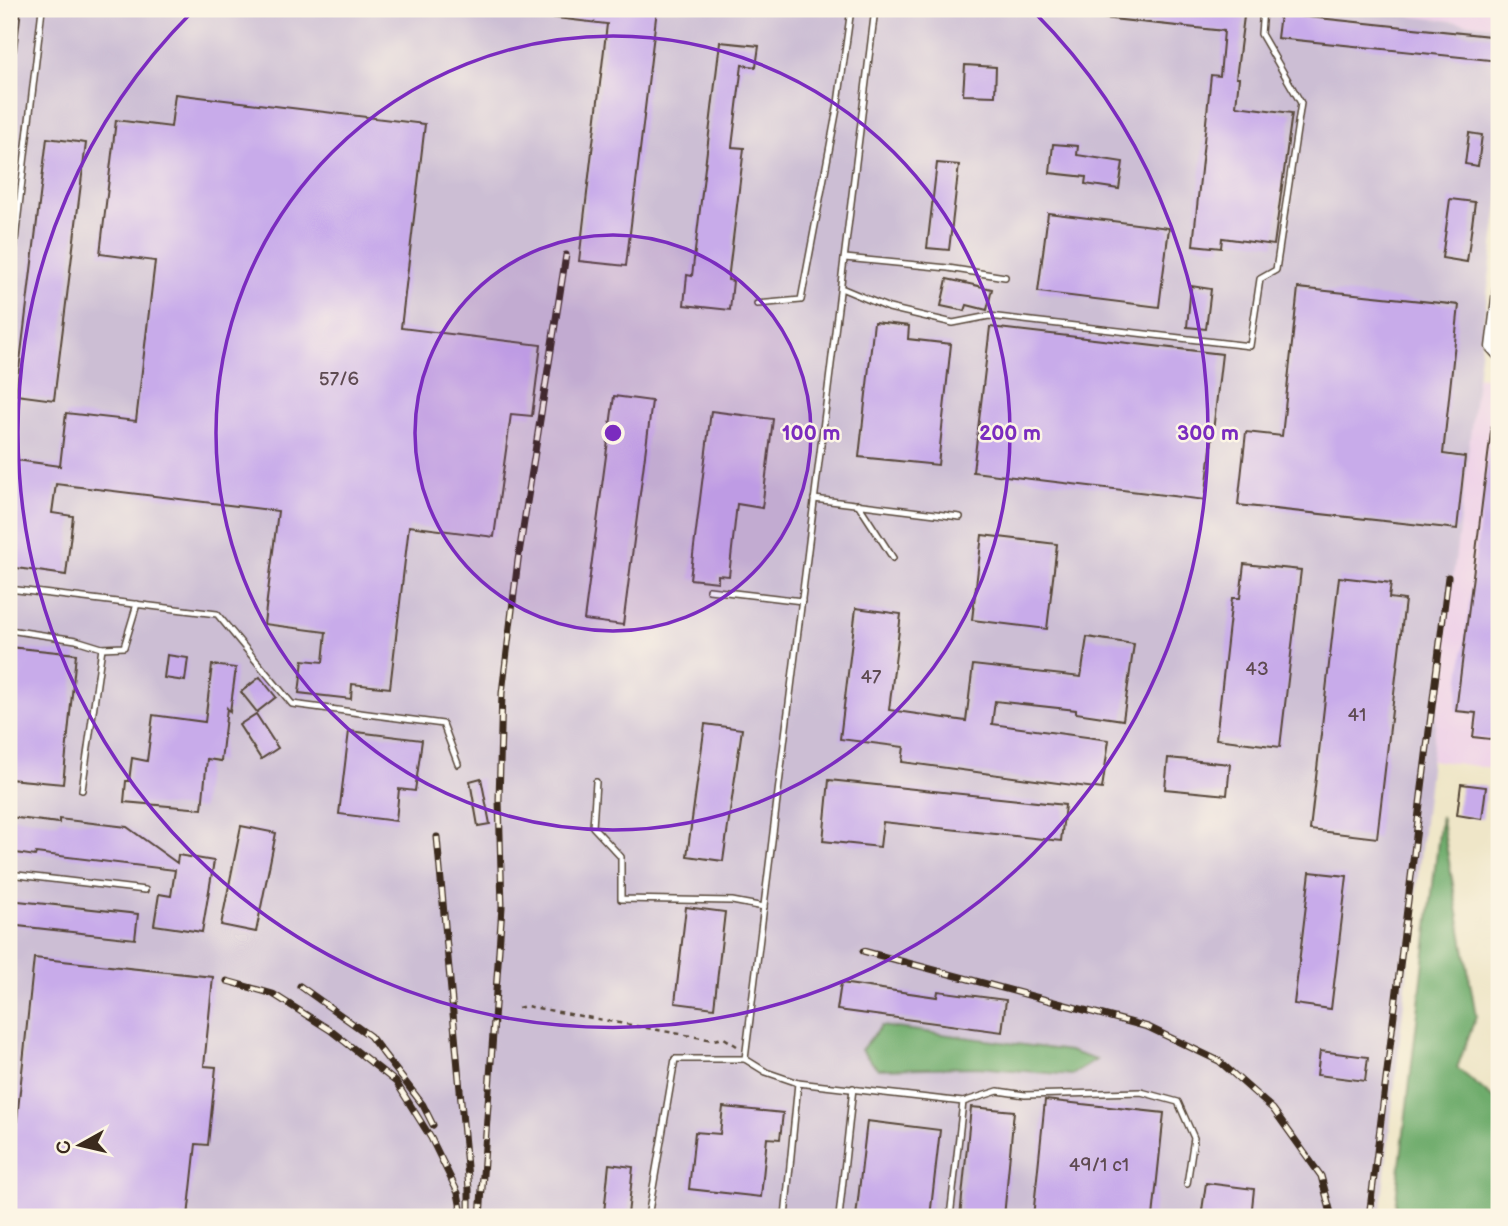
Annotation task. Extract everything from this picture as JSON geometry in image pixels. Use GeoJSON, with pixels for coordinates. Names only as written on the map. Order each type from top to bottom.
{"type":"FeatureCollection","features":[{"type":"Feature","properties":{"kind":"street"},"geometry":{"type":"LineString","coordinates":[[1499,283],[1491,347],[1499,356]]}},
{"type":"Feature","properties":{"kind":"lane"},"geometry":{"type":"LineString","coordinates":[[9,292],[41,9]]}},
{"type":"Feature","properties":{"kind":"lane"},"geometry":{"type":"LineString","coordinates":[[757,304],[801,300],[838,103],[851,9]]}},
{"type":"Feature","properties":{"kind":"lane"},"geometry":{"type":"LineString","coordinates":[[745,1055],[874,9]]}},
{"type":"Feature","properties":{"kind":"lane"},"geometry":{"type":"LineString","coordinates":[[841,288],[889,308],[953,323],[989,316],[1250,346],[1260,279],[1276,270],[1301,103],[1261,34],[1264,9]]}},
{"type":"Feature","properties":{"kind":"lane"},"geometry":{"type":"LineString","coordinates":[[845,258],[948,268],[1005,277]]}},
{"type":"Feature","properties":{"kind":"lane"},"geometry":{"type":"LineString","coordinates":[[814,499],[960,517]]}},
{"type":"Feature","properties":{"kind":"lane"},"geometry":{"type":"LineString","coordinates":[[859,504],[892,558]]}},
{"type":"Feature","properties":{"kind":"lane"},"geometry":{"type":"LineString","coordinates":[[9,589],[217,614],[292,704],[443,724],[458,764]]}},
{"type":"Feature","properties":{"kind":"lane"},"geometry":{"type":"LineString","coordinates":[[709,590],[802,601]]}},
{"type":"Feature","properties":{"kind":"lane"},"geometry":{"type":"LineString","coordinates":[[9,630],[76,640],[102,648],[124,647],[137,604]]}},
{"type":"Feature","properties":{"kind":"lane"},"geometry":{"type":"LineString","coordinates":[[82,790],[102,648]]}},
{"type":"Feature","properties":{"kind":"lane"},"geometry":{"type":"LineString","coordinates":[[596,782],[593,827],[621,857],[621,899],[732,901],[764,906]]}},
{"type":"Feature","properties":{"kind":"lane"},"geometry":{"type":"LineString","coordinates":[[9,874],[145,890]]}},
{"type":"Feature","properties":{"kind":"lane"},"geometry":{"type":"LineString","coordinates":[[648,1217],[675,1059],[745,1055],[766,1072],[798,1083],[963,1102],[999,1091],[1025,1095],[1141,1092],[1178,1102],[1194,1138],[1187,1184]]}},
{"type":"Feature","properties":{"kind":"lane"},"geometry":{"type":"LineString","coordinates":[[785,1217],[798,1083]]}},
{"type":"Feature","properties":{"kind":"lane"},"geometry":{"type":"LineString","coordinates":[[839,1217],[853,1088]]}},
{"type":"Feature","properties":{"kind":"lane"},"geometry":{"type":"LineString","coordinates":[[950,1217],[963,1102]]}},
{"type":"Feature","properties":{"kind":"path"},"geometry":{"type":"LineString","coordinates":[[518,1008],[526,1006],[713,1040],[724,1038],[745,1055]]}},
{"type":"Feature","properties":{"kind":"shaded area"},"geometry":{"type":"Polygon","coordinates":[[[21,9],[1351,9],[1499,27],[1499,197],[1431,760],[1380,1217],[9,1217],[9,69],[13,69],[21,9]]]}},
{"type":"Feature","properties":{"kind":"shaded area"},"geometry":{"type":"Polygon","coordinates":[[[1351,9],[1499,9],[1499,27],[1351,9]]]}},
{"type":"Feature","properties":{"kind":"shaded area"},"geometry":{"type":"Polygon","coordinates":[[[1476,376],[1499,379],[1499,769],[1431,760],[1476,376]]]}},
{"type":"Feature","properties":{"kind":"green space"},"geometry":{"type":"Polygon","coordinates":[[[1441,816],[1476,1016],[1457,1068],[1499,1103],[1499,1217],[1394,1217],[1441,816]]]}},
{"type":"Feature","properties":{"kind":"green space"},"geometry":{"type":"Polygon","coordinates":[[[881,1026],[1069,1051],[1096,1060],[1072,1075],[977,1067],[878,1069],[861,1050],[881,1026]]]}},
{"type":"Feature","properties":{"kind":"building"},"geometry":{"type":"Polygon","coordinates":[[[9,9],[21,9],[16,51],[9,51],[9,9]]]}},
{"type":"Feature","properties":{"kind":"building"},"geometry":{"type":"Polygon","coordinates":[[[540,9],[657,9],[626,266],[579,261],[607,24],[540,16],[540,9]]]}},
{"type":"Feature","properties":{"kind":"building"},"geometry":{"type":"Polygon","coordinates":[[[1084,9],[1245,9],[1236,78],[1239,78],[1236,106],[1292,113],[1274,245],[1222,238],[1221,248],[1193,245],[1211,75],[1220,76],[1224,31],[1084,16],[1084,9]]]}},
{"type":"Feature","properties":{"kind":"building"},"geometry":{"type":"Polygon","coordinates":[[[1280,14],[1499,37],[1499,61],[1277,38],[1280,14]]]}},
{"type":"Feature","properties":{"kind":"building"},"geometry":{"type":"Polygon","coordinates":[[[720,42],[759,46],[756,67],[742,65],[732,147],[744,148],[728,280],[733,281],[730,310],[684,305],[687,275],[692,276],[720,42]]]}},
{"type":"Feature","properties":{"kind":"building"},"geometry":{"type":"Polygon","coordinates":[[[965,65],[996,67],[995,96],[963,95],[965,65]]]}},
{"type":"Feature","properties":{"kind":"building"},"geometry":{"type":"Polygon","coordinates":[[[175,94],[425,124],[401,328],[541,345],[532,416],[511,414],[494,537],[409,526],[390,688],[352,684],[351,699],[299,693],[303,660],[323,662],[326,632],[264,624],[278,511],[56,484],[52,513],[73,516],[66,575],[9,567],[9,459],[60,466],[66,413],[136,421],[155,261],[100,254],[116,120],[171,127],[175,94]]]}},
{"type":"Feature","properties":{"kind":"building"},"geometry":{"type":"Polygon","coordinates":[[[1469,133],[1482,135],[1478,166],[1465,164],[1469,133]]]}},
{"type":"Feature","properties":{"kind":"building"},"geometry":{"type":"Polygon","coordinates":[[[47,138],[86,143],[54,400],[16,395],[47,138]]]}},
{"type":"Feature","properties":{"kind":"building"},"geometry":{"type":"Polygon","coordinates":[[[1053,144],[1078,146],[1077,155],[1123,162],[1119,189],[1085,184],[1086,177],[1050,173],[1053,144]]]}},
{"type":"Feature","properties":{"kind":"building"},"geometry":{"type":"Polygon","coordinates":[[[937,163],[959,165],[949,250],[927,248],[937,163]]]}},
{"type":"Feature","properties":{"kind":"building"},"geometry":{"type":"Polygon","coordinates":[[[1450,199],[1475,202],[1467,262],[1442,258],[1450,199]]]}},
{"type":"Feature","properties":{"kind":"building"},"geometry":{"type":"Polygon","coordinates":[[[1048,213],[1169,228],[1159,307],[1038,292],[1048,213]]]}},
{"type":"Feature","properties":{"kind":"building"},"geometry":{"type":"Polygon","coordinates":[[[947,279],[992,289],[987,310],[967,305],[965,311],[941,306],[947,279]]]}},
{"type":"Feature","properties":{"kind":"building"},"geometry":{"type":"Polygon","coordinates":[[[1191,286],[1211,289],[1206,329],[1187,327],[1191,286]]]}},
{"type":"Feature","properties":{"kind":"building"},"geometry":{"type":"Polygon","coordinates":[[[1298,288],[1459,305],[1443,454],[1465,457],[1457,529],[1238,505],[1246,432],[1282,436],[1298,288]]]}},
{"type":"Feature","properties":{"kind":"building"},"geometry":{"type":"Polygon","coordinates":[[[874,322],[909,326],[908,339],[951,344],[938,465],[859,457],[874,322]]]}},
{"type":"Feature","properties":{"kind":"building"},"geometry":{"type":"Polygon","coordinates":[[[990,327],[1222,354],[1205,500],[973,472],[990,327]]]}},
{"type":"Feature","properties":{"kind":"building"},"geometry":{"type":"Polygon","coordinates":[[[614,396],[652,401],[623,625],[584,620],[614,396]]]}},
{"type":"Feature","properties":{"kind":"building"},"geometry":{"type":"Polygon","coordinates":[[[711,411],[773,419],[762,508],[737,504],[729,576],[718,575],[718,582],[690,579],[711,411]]]}},
{"type":"Feature","properties":{"kind":"building"},"geometry":{"type":"Polygon","coordinates":[[[1492,424],[1499,425],[1499,740],[1473,737],[1476,713],[1456,711],[1492,424]]]}},
{"type":"Feature","properties":{"kind":"building"},"geometry":{"type":"Polygon","coordinates":[[[982,535],[1057,544],[1047,629],[972,620],[982,535]]]}},
{"type":"Feature","properties":{"kind":"building"},"geometry":{"type":"Polygon","coordinates":[[[1244,564],[1301,570],[1280,747],[1216,739],[1232,598],[1240,598],[1244,564]]]}},
{"type":"Feature","properties":{"kind":"building"},"geometry":{"type":"Polygon","coordinates":[[[1339,577],[1391,583],[1389,598],[1405,600],[1377,838],[1310,830],[1339,577]]]}},
{"type":"Feature","properties":{"kind":"building"},"geometry":{"type":"Polygon","coordinates":[[[856,608],[901,614],[889,710],[966,721],[973,665],[1081,677],[1087,637],[1134,644],[1123,720],[1076,713],[1076,710],[995,701],[992,724],[1109,740],[1102,789],[902,762],[904,747],[840,739],[856,608]]]}},
{"type":"Feature","properties":{"kind":"building"},"geometry":{"type":"Polygon","coordinates":[[[9,647],[76,654],[63,784],[9,779],[9,647]]]}},
{"type":"Feature","properties":{"kind":"building"},"geometry":{"type":"Polygon","coordinates":[[[167,655],[188,658],[185,681],[164,678],[167,655]]]}},
{"type":"Feature","properties":{"kind":"building"},"geometry":{"type":"Polygon","coordinates":[[[212,665],[236,668],[230,712],[227,708],[221,761],[207,759],[202,809],[124,802],[132,758],[147,761],[153,715],[205,722],[212,665]]]}},
{"type":"Feature","properties":{"kind":"building"},"geometry":{"type":"Polygon","coordinates":[[[260,677],[276,697],[257,712],[241,692],[260,677]]]}},
{"type":"Feature","properties":{"kind":"building"},"geometry":{"type":"Polygon","coordinates":[[[256,714],[278,748],[261,759],[239,725],[256,714]]]}},
{"type":"Feature","properties":{"kind":"building"},"geometry":{"type":"Polygon","coordinates":[[[705,724],[742,729],[723,861],[687,856],[705,724]]]}},
{"type":"Feature","properties":{"kind":"building"},"geometry":{"type":"Polygon","coordinates":[[[349,731],[422,740],[415,791],[399,789],[396,821],[339,814],[349,731]]]}},
{"type":"Feature","properties":{"kind":"building"},"geometry":{"type":"Polygon","coordinates":[[[1168,758],[1230,764],[1227,795],[1165,789],[1168,758]]]}},
{"type":"Feature","properties":{"kind":"building"},"geometry":{"type":"Polygon","coordinates":[[[481,778],[490,824],[478,826],[470,781],[481,778]]]}},
{"type":"Feature","properties":{"kind":"building"},"geometry":{"type":"Polygon","coordinates":[[[829,780],[1065,805],[1061,841],[883,822],[880,847],[823,841],[829,780]]]}},
{"type":"Feature","properties":{"kind":"building"},"geometry":{"type":"Polygon","coordinates":[[[1461,784],[1486,787],[1482,819],[1457,815],[1461,784]]]}},
{"type":"Feature","properties":{"kind":"building"},"geometry":{"type":"Polygon","coordinates":[[[9,817],[59,823],[59,819],[127,827],[177,863],[178,855],[214,861],[202,932],[154,925],[159,894],[171,896],[175,870],[9,852],[9,817]]]}},
{"type":"Feature","properties":{"kind":"building"},"geometry":{"type":"Polygon","coordinates":[[[241,826],[276,833],[256,932],[221,925],[241,826]]]}},
{"type":"Feature","properties":{"kind":"building"},"geometry":{"type":"Polygon","coordinates":[[[1310,872],[1347,876],[1331,1009],[1294,1004],[1310,872]]]}},
{"type":"Feature","properties":{"kind":"building"},"geometry":{"type":"Polygon","coordinates":[[[9,900],[138,914],[135,939],[9,925],[9,900]]]}},
{"type":"Feature","properties":{"kind":"building"},"geometry":{"type":"Polygon","coordinates":[[[686,907],[725,912],[714,1008],[675,1003],[686,907]]]}},
{"type":"Feature","properties":{"kind":"building"},"geometry":{"type":"Polygon","coordinates":[[[34,958],[213,977],[204,1066],[216,1067],[208,1145],[196,1144],[188,1217],[9,1217],[9,1195],[34,958]]]}},
{"type":"Feature","properties":{"kind":"building"},"geometry":{"type":"Polygon","coordinates":[[[841,983],[937,997],[938,991],[1006,1000],[1002,1032],[837,1010],[841,983]]]}},
{"type":"Feature","properties":{"kind":"building"},"geometry":{"type":"Polygon","coordinates":[[[1320,1051],[1368,1057],[1365,1081],[1317,1075],[1320,1051]]]}},
{"type":"Feature","properties":{"kind":"building"},"geometry":{"type":"Polygon","coordinates":[[[1045,1100],[1164,1113],[1153,1217],[1033,1217],[1045,1100]]]}},
{"type":"Feature","properties":{"kind":"building"},"geometry":{"type":"Polygon","coordinates":[[[723,1107],[783,1113],[780,1139],[767,1138],[761,1197],[689,1189],[695,1132],[720,1134],[723,1107]]]}},
{"type":"Feature","properties":{"kind":"building"},"geometry":{"type":"Polygon","coordinates":[[[971,1107],[1014,1111],[1004,1217],[960,1217],[971,1107]]]}},
{"type":"Feature","properties":{"kind":"building"},"geometry":{"type":"Polygon","coordinates":[[[867,1121],[940,1130],[930,1217],[856,1217],[867,1121]]]}},
{"type":"Feature","properties":{"kind":"building"},"geometry":{"type":"Polygon","coordinates":[[[609,1164],[633,1167],[628,1215],[604,1213],[609,1164]]]}},
{"type":"Feature","properties":{"kind":"building"},"geometry":{"type":"Polygon","coordinates":[[[1206,1183],[1254,1189],[1251,1217],[1201,1217],[1206,1183]]]}},
{"type":"Feature","properties":{"kind":"railway"},"geometry":{"type":"LineString","coordinates":[[480,1217],[502,907],[499,800],[502,693],[518,560],[566,255]]}},
{"type":"Feature","properties":{"kind":"railway"},"geometry":{"type":"LineString","coordinates":[[1369,1217],[1448,577]]}},
{"type":"Feature","properties":{"kind":"railway"},"geometry":{"type":"LineString","coordinates":[[437,837],[469,1189],[469,1217]]}},
{"type":"Feature","properties":{"kind":"railway"},"geometry":{"type":"LineString","coordinates":[[863,951],[1148,1027],[1219,1061],[1273,1109],[1321,1176],[1332,1217]]}},
{"type":"Feature","properties":{"kind":"railway"},"geometry":{"type":"LineString","coordinates":[[227,981],[273,994],[330,1030],[396,1082],[431,1138],[458,1193],[462,1214]]}},
{"type":"Feature","properties":{"kind":"railway"},"geometry":{"type":"LineString","coordinates":[[300,986],[370,1036],[423,1105],[433,1125]]}}]}
